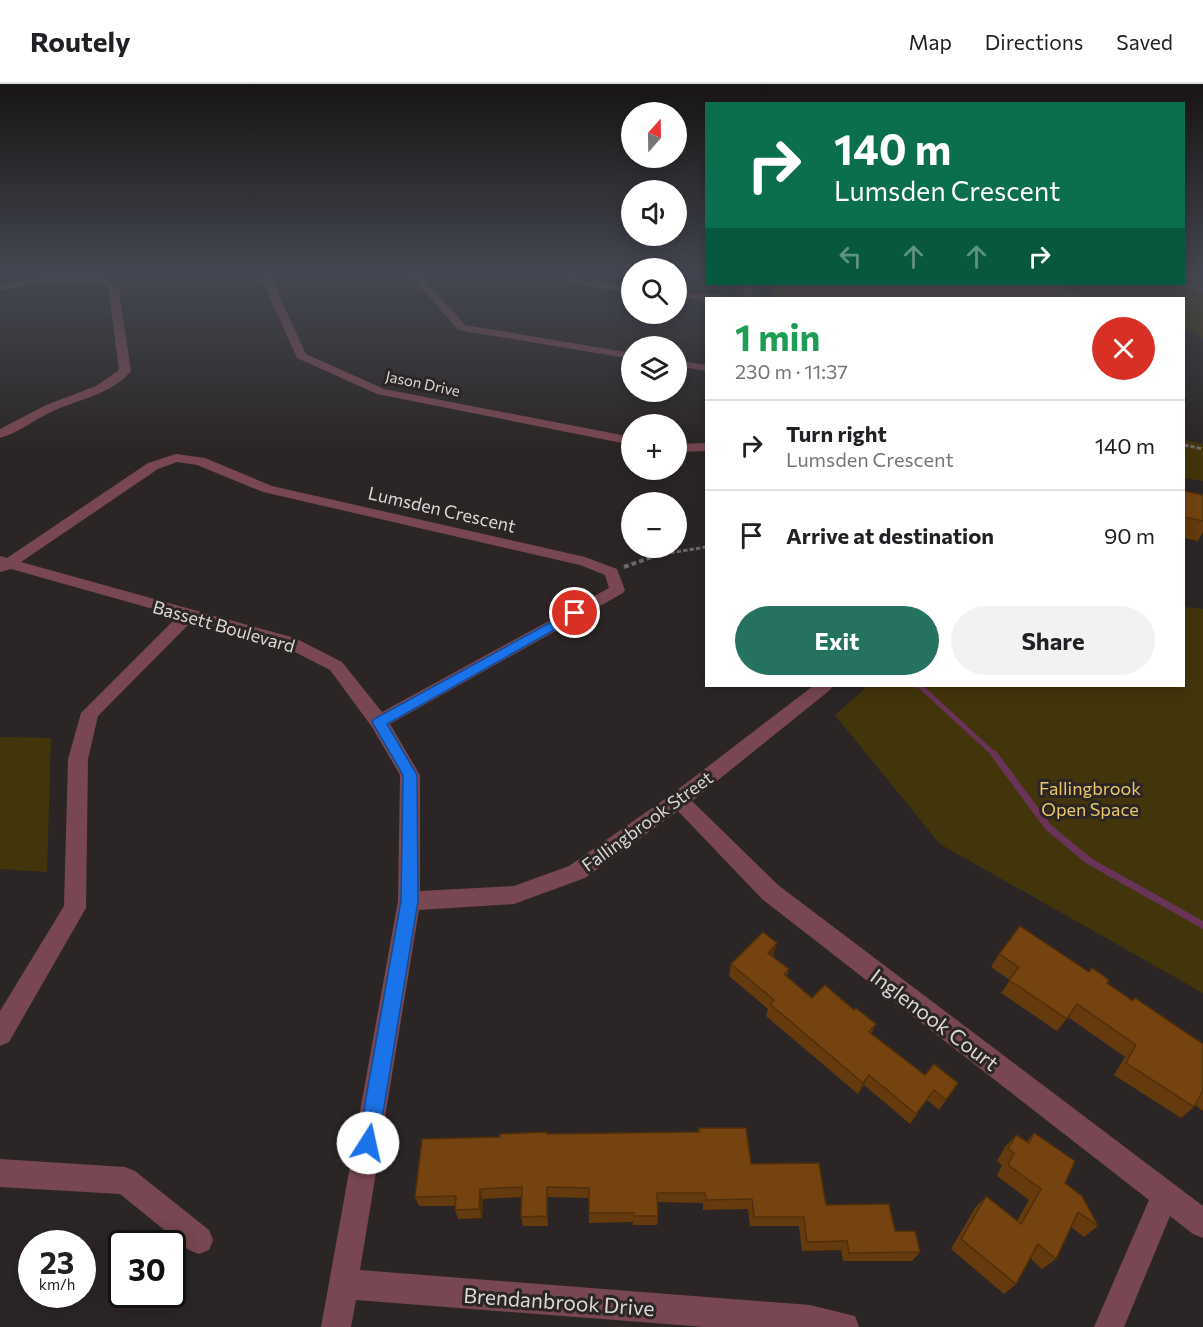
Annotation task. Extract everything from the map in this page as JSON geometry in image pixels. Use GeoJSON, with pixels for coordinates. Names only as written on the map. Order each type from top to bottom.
{"type":"FeatureCollection","features":[{"type":"Feature","properties":{"kind":"street"},"geometry":{"type":"LineString","coordinates":[[0,434],[47,409],[103,387],[118,378],[124,371],[119,332]]}},
{"type":"Feature","properties":{"kind":"street","name":"Jason Drive"},"geometry":{"type":"LineString","coordinates":[[291,332],[302,356],[381,392],[621,439]]}},
{"type":"Feature","properties":{"kind":"street"},"geometry":{"type":"LineString","coordinates":[[486,332],[621,354]]}},
{"type":"Feature","properties":{"kind":"street"},"geometry":{"type":"LineString","coordinates":[[687,365],[705,369]]}},
{"type":"Feature","properties":{"kind":"street"},"geometry":{"type":"LineString","coordinates":[[687,448],[705,447]]}},
{"type":"Feature","properties":{"kind":"street","name":"Lumsden Crescent"},"geometry":{"type":"LineString","coordinates":[[3,564],[153,466],[176,458],[200,461],[268,489],[585,562],[612,572]]}},
{"type":"Feature","properties":{"kind":"street","name":"Bassett Boulevard"},"geometry":{"type":"LineString","coordinates":[[3,564],[289,642],[336,666],[379,722],[410,775],[409,901],[336,1327]]}},
{"type":"Feature","properties":{"kind":"street"},"geometry":{"type":"LineString","coordinates":[[379,722],[616,590],[612,572]]}},
{"type":"Feature","properties":{"kind":"street"},"geometry":{"type":"LineString","coordinates":[[0,1034],[75,908],[78,759],[90,713],[189,615]]}},
{"type":"Feature","properties":{"kind":"street","name":"Fallingbrook Street"},"geometry":{"type":"LineString","coordinates":[[409,901],[514,895],[577,872],[679,800],[823,687]]}},
{"type":"Feature","properties":{"kind":"street","name":"Inglenook Court"},"geometry":{"type":"LineString","coordinates":[[679,800],[770,892],[1203,1224]]}},
{"type":"Feature","properties":{"kind":"street"},"geometry":{"type":"LineString","coordinates":[[0,1173],[125,1181],[199,1240]]}},
{"type":"Feature","properties":{"kind":"street"},"geometry":{"type":"LineString","coordinates":[[1109,1327],[1165,1195]]}},
{"type":"Feature","properties":{"kind":"street","name":"Brendanbrook Drive"},"geometry":{"type":"LineString","coordinates":[[344,1284],[810,1320],[844,1327]]}},
{"type":"Feature","properties":{"kind":"path"},"geometry":{"type":"LineString","coordinates":[[1185,444],[1203,449]]}},
{"type":"Feature","properties":{"kind":"path"},"geometry":{"type":"LineString","coordinates":[[612,572],[654,555],[705,547]]}},
{"type":"Feature","properties":{"kind":"green space"},"geometry":{"type":"Polygon","coordinates":[[[1193,332],[1203,332],[1203,338],[1193,332]]]}},
{"type":"Feature","properties":{"kind":"green space"},"geometry":{"type":"Polygon","coordinates":[[[1185,440],[1203,444],[1203,481],[1185,478],[1185,440]]]}},
{"type":"Feature","properties":{"kind":"green space","name":"Fallingbrook Open Space"},"geometry":{"type":"Polygon","coordinates":[[[1185,607],[1203,609],[1203,993],[940,844],[835,715],[867,687],[1185,687],[1185,607]]]}},
{"type":"Feature","properties":{"kind":"green space"},"geometry":{"type":"Polygon","coordinates":[[[0,737],[51,738],[47,872],[0,869],[0,737]]]}},
{"type":"Feature","properties":{"kind":"building"},"geometry":{"type":"Polygon","coordinates":[[[1185,491],[1203,495],[1203,521],[1185,517],[1185,491]]]}},
{"type":"Feature","properties":{"kind":"building"},"geometry":{"type":"Polygon","coordinates":[[[1020,926],[1089,972],[1092,968],[1109,980],[1107,983],[1133,1001],[1135,998],[1203,1044],[1203,1090],[1194,1107],[1126,1063],[1136,1045],[1077,1004],[1067,1019],[1009,980],[1019,967],[999,954],[1020,926]]]}},
{"type":"Feature","properties":{"kind":"building"},"geometry":{"type":"Polygon","coordinates":[[[763,932],[777,943],[768,953],[789,969],[784,974],[812,998],[825,985],[854,1010],[856,1008],[876,1024],[869,1032],[925,1075],[934,1064],[958,1083],[946,1100],[934,1090],[916,1114],[869,1075],[863,1083],[770,1004],[774,1000],[731,964],[763,932]]]}},
{"type":"Feature","properties":{"kind":"building"},"geometry":{"type":"Polygon","coordinates":[[[699,1128],[746,1128],[751,1164],[819,1163],[826,1205],[889,1204],[895,1231],[915,1231],[920,1252],[849,1253],[847,1241],[807,1242],[804,1217],[754,1217],[752,1199],[706,1200],[705,1193],[657,1193],[658,1216],[634,1216],[634,1213],[589,1213],[589,1188],[547,1187],[547,1216],[521,1217],[522,1187],[480,1189],[479,1209],[455,1210],[456,1196],[415,1197],[422,1139],[500,1137],[500,1134],[547,1132],[547,1134],[699,1132],[699,1128]]]}},
{"type":"Feature","properties":{"kind":"building"},"geometry":{"type":"Polygon","coordinates":[[[1034,1133],[1075,1161],[1065,1183],[1082,1196],[1098,1226],[1078,1212],[1056,1259],[1038,1244],[1016,1284],[961,1239],[986,1196],[1021,1224],[1041,1189],[1008,1165],[1014,1153],[1008,1149],[1016,1135],[1029,1143],[1034,1133]]]}},
{"type":"Feature","properties":{"kind":"waterway"},"geometry":{"type":"LineString","coordinates":[[921,687],[994,754]]}},
{"type":"Feature","properties":{"kind":"waterway"},"geometry":{"type":"LineString","coordinates":[[994,754],[1048,827],[1089,861],[1203,925]]}},
{"type":"Feature","properties":{"kind":"route"},"geometry":{"type":"LineString","coordinates":[[368,1143],[409,901],[410,775],[379,722],[575,613]]}}]}
